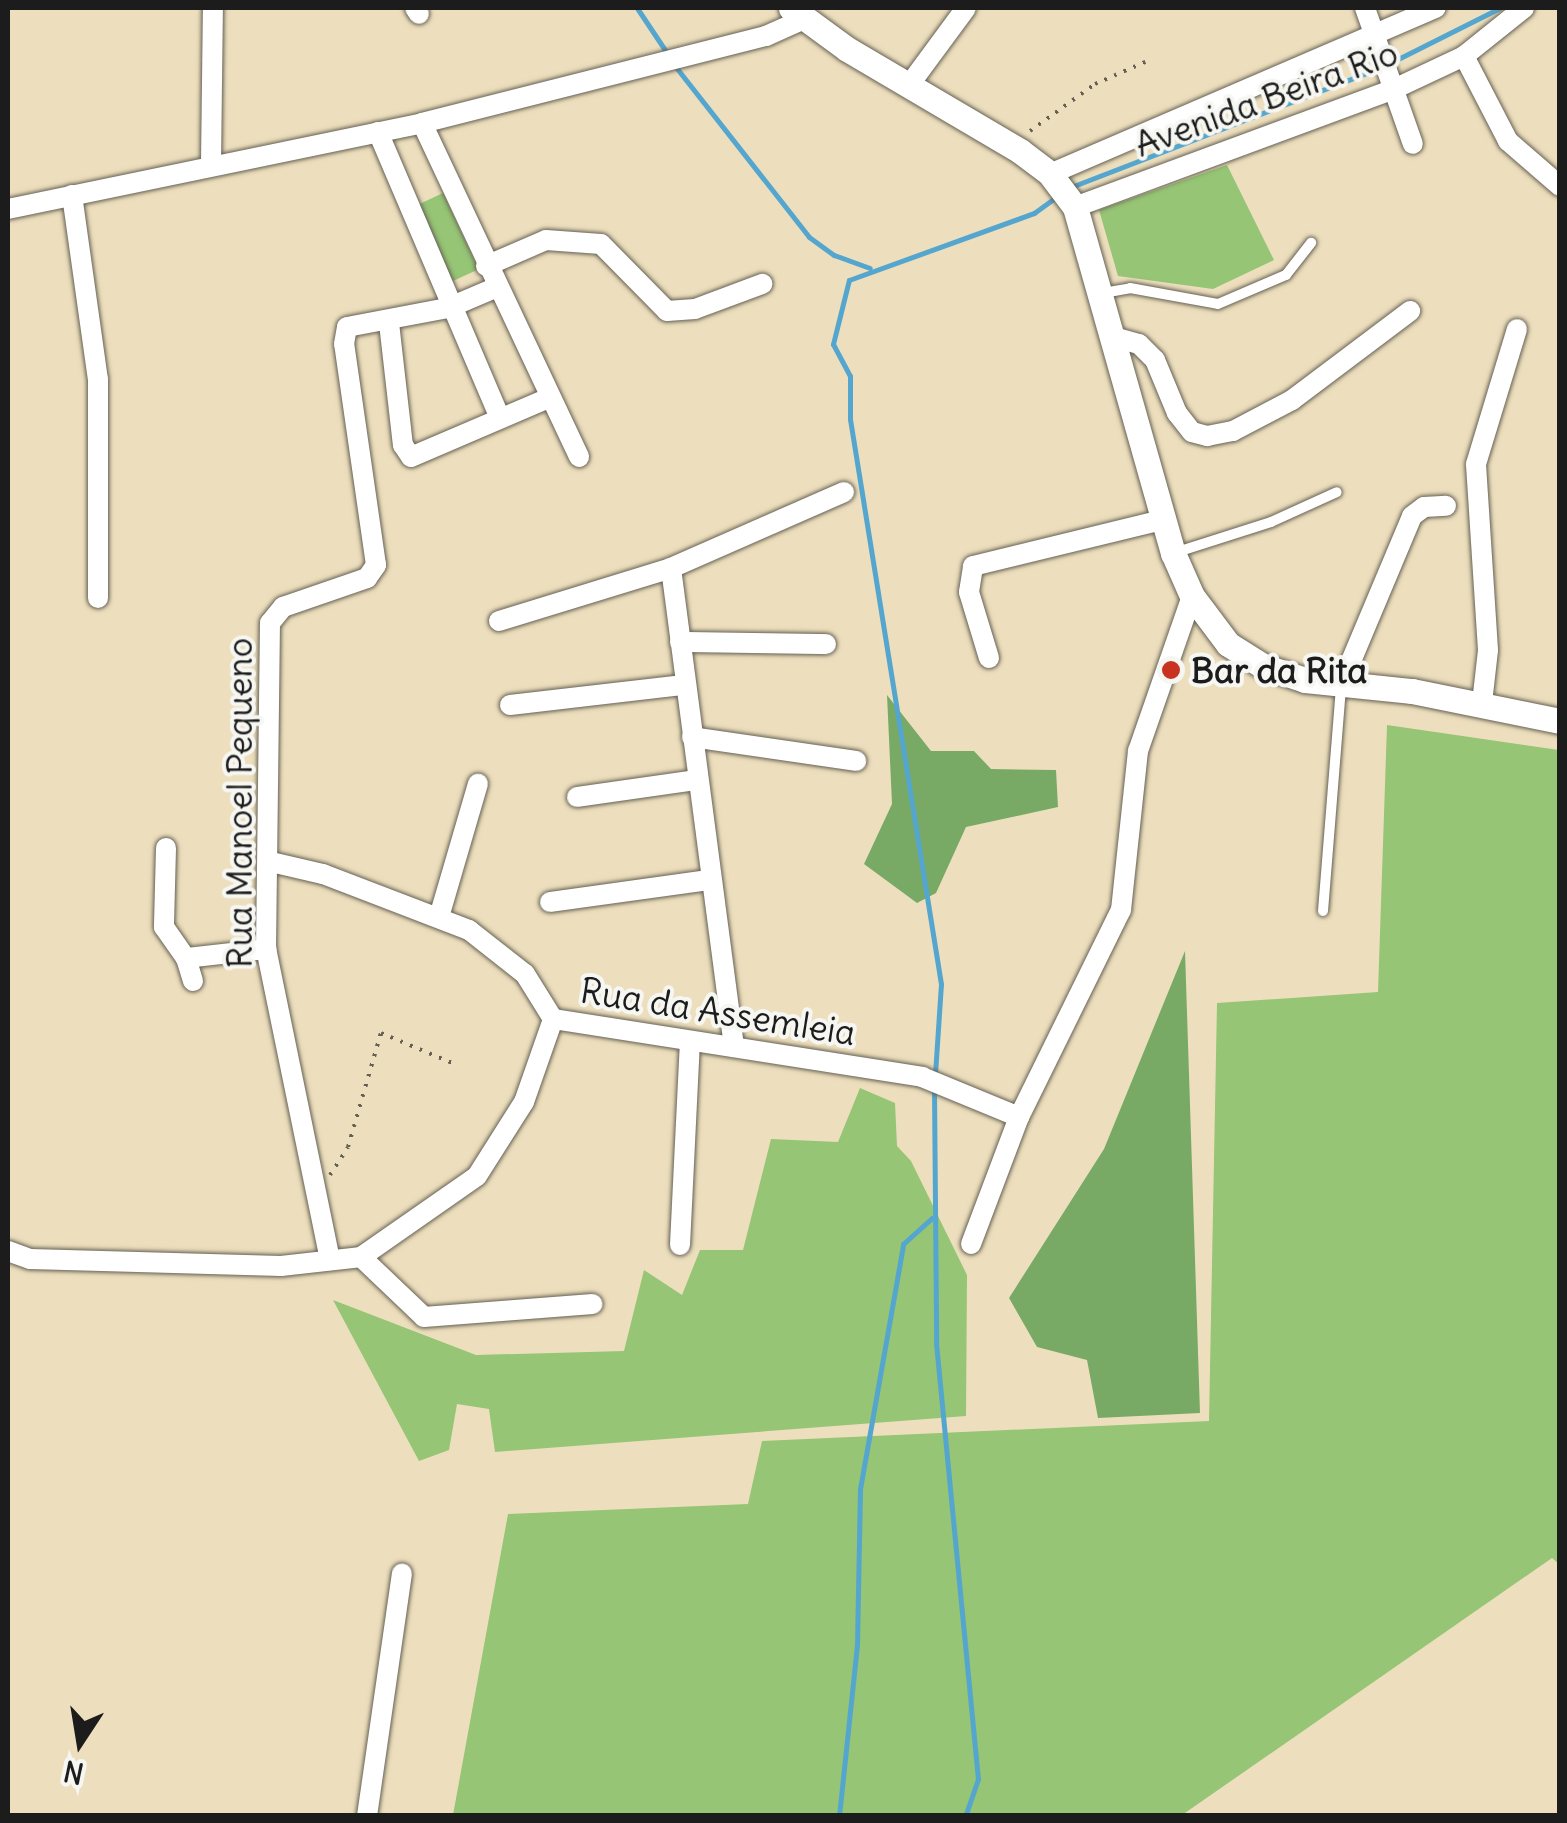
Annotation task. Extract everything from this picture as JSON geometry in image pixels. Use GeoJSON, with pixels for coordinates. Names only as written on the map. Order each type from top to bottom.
{"type":"FeatureCollection","features":[{"type":"Feature","properties":{"kind":"street"},"geometry":{"type":"LineString","coordinates":[[211,164],[214,8]]}},
{"type":"Feature","properties":{"kind":"street"},"geometry":{"type":"LineString","coordinates":[[910,84],[966,8]]}},
{"type":"Feature","properties":{"kind":"street"},"geometry":{"type":"LineString","coordinates":[[1365,8],[1379,37],[1414,144]]}},
{"type":"Feature","properties":{"kind":"street","name":"Avenida Beira Rio"},"geometry":{"type":"LineString","coordinates":[[1063,191],[1318,62],[1436,8]]}},
{"type":"Feature","properties":{"kind":"street","name":"Avenida Beira Rio"},"geometry":{"type":"LineString","coordinates":[[1063,191],[1394,89],[1464,56],[1524,8]]}},
{"type":"Feature","properties":{"kind":"street"},"geometry":{"type":"LineString","coordinates":[[8,209],[422,123],[672,60],[795,12],[1010,146],[1063,191],[1102,293],[1173,553],[1192,596],[1245,657],[1283,674],[1482,703],[1560,721]]}},
{"type":"Feature","properties":{"kind":"street"},"geometry":{"type":"LineString","coordinates":[[1464,56],[1508,141],[1560,186]]}},
{"type":"Feature","properties":{"kind":"street"},"geometry":{"type":"LineString","coordinates":[[422,123],[546,399],[579,457]]}},
{"type":"Feature","properties":{"kind":"street"},"geometry":{"type":"LineString","coordinates":[[378,132],[448,308],[498,414]]}},
{"type":"Feature","properties":{"kind":"street"},"geometry":{"type":"LineString","coordinates":[[72,195],[98,379],[98,598]]}},
{"type":"Feature","properties":{"kind":"street"},"geometry":{"type":"LineString","coordinates":[[486,266],[546,240],[601,244],[667,311],[694,309],[762,284]]}},
{"type":"Feature","properties":{"kind":"street"},"geometry":{"type":"LineString","coordinates":[[495,288],[448,308],[389,323],[403,445],[411,457],[498,414],[546,399]]}},
{"type":"Feature","properties":{"kind":"street"},"geometry":{"type":"LineString","coordinates":[[1114,337],[1140,344],[1155,360],[1176,413],[1192,432],[1207,436],[1233,432],[1292,400],[1410,311]]}},
{"type":"Feature","properties":{"kind":"street","name":"Rua Manoel Pequeno"},"geometry":{"type":"LineString","coordinates":[[330,1260],[266,950],[271,862],[272,616],[367,578],[376,565],[344,334],[354,324],[389,323]]}},
{"type":"Feature","properties":{"kind":"street"},"geometry":{"type":"LineString","coordinates":[[1482,703],[1488,650],[1476,464],[1517,329]]}},
{"type":"Feature","properties":{"kind":"street"},"geometry":{"type":"LineString","coordinates":[[499,621],[670,568],[844,492]]}},
{"type":"Feature","properties":{"kind":"street"},"geometry":{"type":"LineString","coordinates":[[1341,685],[1412,516],[1424,507],[1446,506]]}},
{"type":"Feature","properties":{"kind":"street"},"geometry":{"type":"LineString","coordinates":[[989,658],[969,592],[973,566],[1162,520]]}},
{"type":"Feature","properties":{"kind":"street"},"geometry":{"type":"LineString","coordinates":[[670,568],[734,1047]]}},
{"type":"Feature","properties":{"kind":"street"},"geometry":{"type":"LineString","coordinates":[[971,1244],[1020,1117],[1120,910],[1138,752],[1192,596]]}},
{"type":"Feature","properties":{"kind":"street"},"geometry":{"type":"LineString","coordinates":[[680,642],[826,644]]}},
{"type":"Feature","properties":{"kind":"street"},"geometry":{"type":"LineString","coordinates":[[510,705],[684,686]]}},
{"type":"Feature","properties":{"kind":"street"},"geometry":{"type":"LineString","coordinates":[[692,737],[856,761]]}},
{"type":"Feature","properties":{"kind":"street"},"geometry":{"type":"LineString","coordinates":[[577,797],[696,780]]}},
{"type":"Feature","properties":{"kind":"street"},"geometry":{"type":"LineString","coordinates":[[439,917],[478,784]]}},
{"type":"Feature","properties":{"kind":"street"},"geometry":{"type":"LineString","coordinates":[[166,848],[164,928],[186,958],[193,981]]}},
{"type":"Feature","properties":{"kind":"street","name":"Rua da Assemleia"},"geometry":{"type":"LineString","coordinates":[[271,862],[323,874],[439,917],[500,949],[552,1019],[922,1076],[1020,1117]]}},
{"type":"Feature","properties":{"kind":"street"},"geometry":{"type":"LineString","coordinates":[[550,902],[710,880]]}},
{"type":"Feature","properties":{"kind":"street"},"geometry":{"type":"LineString","coordinates":[[186,958],[266,950]]}},
{"type":"Feature","properties":{"kind":"street"},"geometry":{"type":"LineString","coordinates":[[8,1251],[30,1259],[281,1266],[361,1257],[477,1176],[524,1102],[552,1019]]}},
{"type":"Feature","properties":{"kind":"street"},"geometry":{"type":"LineString","coordinates":[[680,1245],[690,1041]]}},
{"type":"Feature","properties":{"kind":"street"},"geometry":{"type":"LineString","coordinates":[[361,1257],[410,1310],[424,1317],[592,1304]]}},
{"type":"Feature","properties":{"kind":"street"},"geometry":{"type":"LineString","coordinates":[[367,1816],[402,1574]]}},
{"type":"Feature","properties":{"kind":"lane"},"geometry":{"type":"LineString","coordinates":[[1102,293],[1130,288],[1218,304],[1286,276],[1311,243]]}},
{"type":"Feature","properties":{"kind":"lane"},"geometry":{"type":"LineString","coordinates":[[1173,553],[1271,522],[1338,492]]}},
{"type":"Feature","properties":{"kind":"lane"},"geometry":{"type":"LineString","coordinates":[[1323,911],[1343,720],[1341,685]]}},
{"type":"Feature","properties":{"kind":"path"},"geometry":{"type":"LineString","coordinates":[[1010,146],[1095,84],[1145,62]]}},
{"type":"Feature","properties":{"kind":"path"},"geometry":{"type":"LineString","coordinates":[[1318,62],[1337,109]]}},
{"type":"Feature","properties":{"kind":"path"},"geometry":{"type":"LineString","coordinates":[[317,1196],[348,1148],[382,1034],[452,1064]]}},
{"type":"Feature","properties":{"kind":"green space"},"geometry":{"type":"Polygon","coordinates":[[[1227,165],[1274,260],[1213,289],[1118,276],[1099,210],[1227,165]]]}},
{"type":"Feature","properties":{"kind":"green space"},"geometry":{"type":"Polygon","coordinates":[[[443,193],[478,269],[442,286],[407,210],[443,193]]]}},
{"type":"Feature","properties":{"kind":"green space"},"geometry":{"type":"Polygon","coordinates":[[[887,695],[931,751],[974,751],[991,769],[1056,770],[1058,807],[966,827],[936,893],[917,903],[864,864],[892,804],[887,695]]]}},
{"type":"Feature","properties":{"kind":"green space"},"geometry":{"type":"Polygon","coordinates":[[[1387,725],[1559,750],[1559,1564],[1552,1558],[1182,1815],[453,1815],[508,1514],[748,1504],[762,1441],[1209,1421],[1217,1003],[1378,992],[1387,725]]]}},
{"type":"Feature","properties":{"kind":"green space"},"geometry":{"type":"Polygon","coordinates":[[[1185,951],[1200,1413],[1098,1418],[1087,1360],[1037,1347],[1009,1298],[1104,1149],[1185,951]]]}},
{"type":"Feature","properties":{"kind":"green space"},"geometry":{"type":"Polygon","coordinates":[[[860,1088],[895,1103],[897,1146],[911,1161],[967,1275],[966,1416],[495,1452],[489,1409],[457,1404],[449,1450],[419,1461],[333,1300],[476,1355],[624,1351],[644,1270],[682,1295],[700,1250],[743,1250],[771,1139],[838,1142],[860,1088]]]}},
{"type":"Feature","properties":{"kind":"waterway"},"geometry":{"type":"LineString","coordinates":[[637,8],[669,56]]}},
{"type":"Feature","properties":{"kind":"waterway"},"geometry":{"type":"LineString","coordinates":[[1392,62],[1500,8]]}},
{"type":"Feature","properties":{"kind":"waterway"},"geometry":{"type":"LineString","coordinates":[[675,66],[809,237],[834,255],[870,268]]}},
{"type":"Feature","properties":{"kind":"waterway"},"geometry":{"type":"LineString","coordinates":[[1071,187],[1382,67]]}},
{"type":"Feature","properties":{"kind":"waterway"},"geometry":{"type":"LineString","coordinates":[[935,1074],[941,984],[850,419],[850,376],[833,344],[849,280],[1034,213],[1057,196]]}},
{"type":"Feature","properties":{"kind":"waterway"},"geometry":{"type":"LineString","coordinates":[[934,1090],[936,1343],[978,1779],[965,1816]]}},
{"type":"Feature","properties":{"kind":"waterway"},"geometry":{"type":"LineString","coordinates":[[839,1816],[857,1645],[860,1489],[903,1244],[932,1218]]}},
{"type":"Feature","properties":{"kind":"place","name":"Bar da Rita"},"geometry":{"type":"Point","coordinates":[1171,670]}}]}
